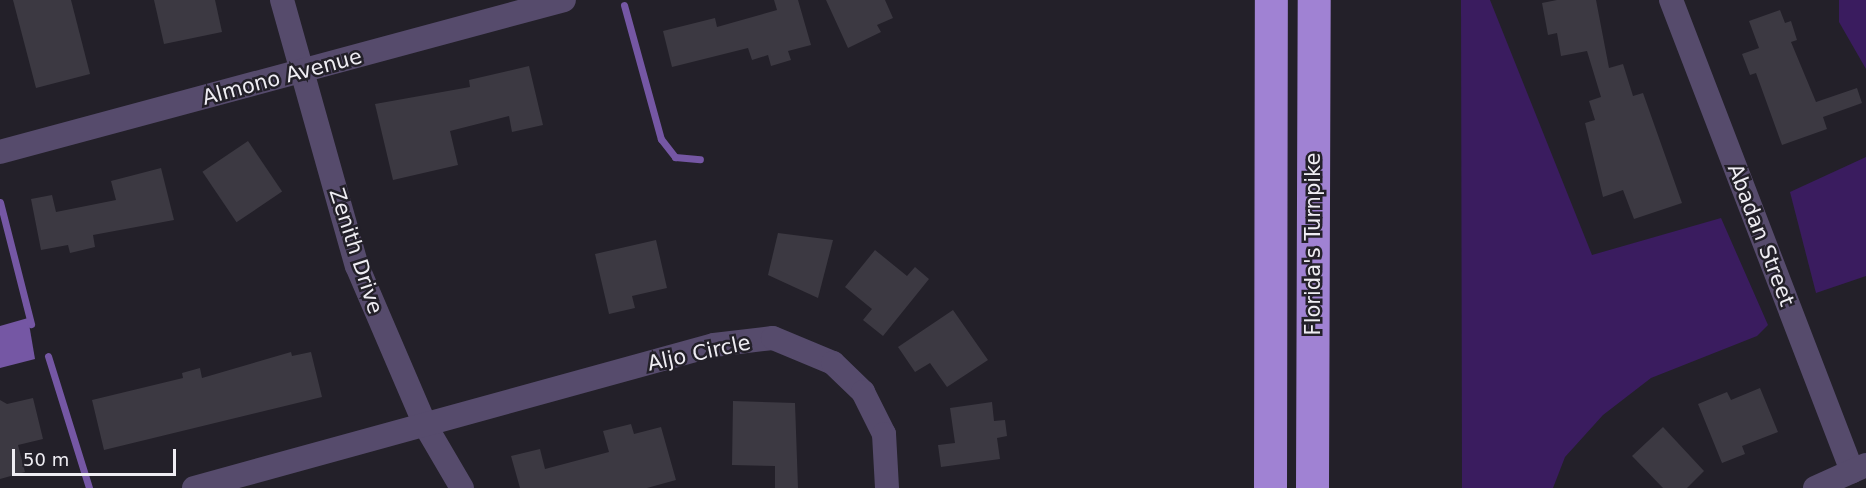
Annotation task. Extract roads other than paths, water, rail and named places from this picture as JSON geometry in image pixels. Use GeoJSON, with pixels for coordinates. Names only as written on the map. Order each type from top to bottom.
{"type":"FeatureCollection","features":[{"type":"Feature","properties":{"kind":"highway","name":"Florida's Turnpike"},"geometry":{"type":"LineString","coordinates":[[1270,488],[1271,0]]}},
{"type":"Feature","properties":{"kind":"highway","name":"Florida's Turnpike"},"geometry":{"type":"LineString","coordinates":[[1312,488],[1314,0]]}},
{"type":"Feature","properties":{"kind":"street","name":"Zenith Drive"},"geometry":{"type":"LineString","coordinates":[[282,0],[357,266],[425,425],[462,488]]}},
{"type":"Feature","properties":{"kind":"street","name":"Almono Avenue"},"geometry":{"type":"LineString","coordinates":[[0,151],[564,0]]}},
{"type":"Feature","properties":{"kind":"street","name":"Abadan Street"},"geometry":{"type":"LineString","coordinates":[[1671,0],[1859,468]]}},
{"type":"Feature","properties":{"kind":"street","name":"Aljo Circle"},"geometry":{"type":"LineString","coordinates":[[194,488],[714,345],[773,338],[833,363],[863,392],[884,434],[887,488]]}},
{"type":"Feature","properties":{"kind":"street"},"geometry":{"type":"LineString","coordinates":[[1815,488],[1859,468]]}},
{"type":"Feature","properties":{"kind":"waterway"},"geometry":{"type":"LineString","coordinates":[[624,5],[661,139],[675,157],[700,159]]}},
{"type":"Feature","properties":{"kind":"waterway"},"geometry":{"type":"LineString","coordinates":[[0,202],[31,324]]}},
{"type":"Feature","properties":{"kind":"waterway"},"geometry":{"type":"LineString","coordinates":[[48,356],[89,488]]}}]}
